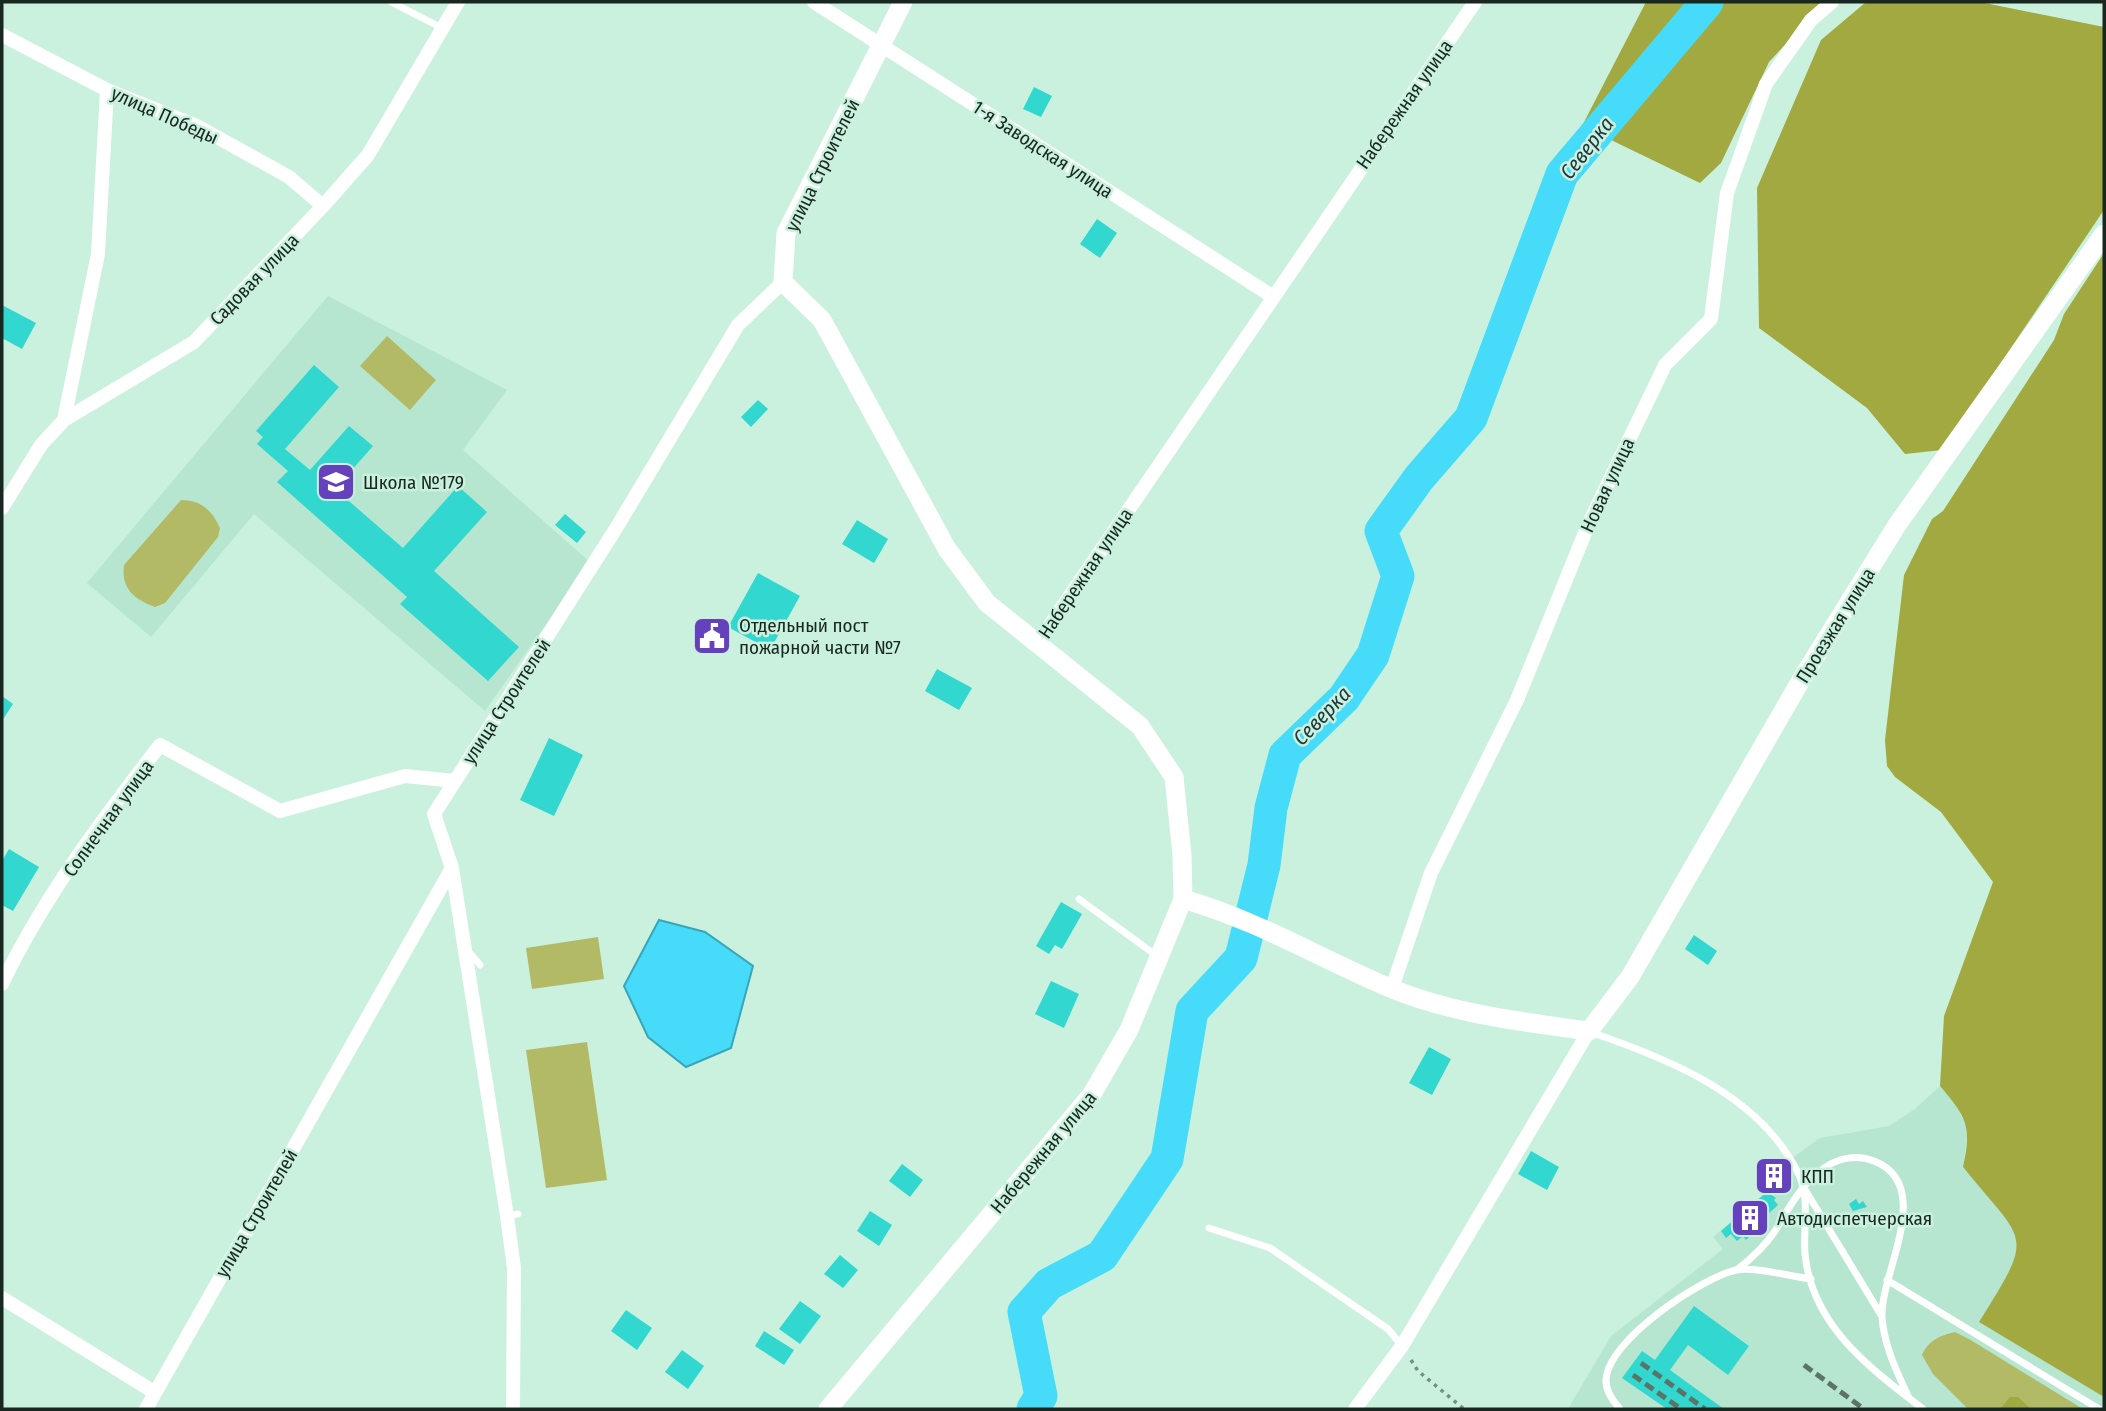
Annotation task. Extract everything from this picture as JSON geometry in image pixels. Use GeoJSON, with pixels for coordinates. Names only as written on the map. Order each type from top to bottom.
{"type":"FeatureCollection","features":[{"type":"Feature","properties":{"kind":"street","name":"Садовая улица"},"geometry":{"type":"LineString","coordinates":[[2,508],[41,445],[64,420],[194,342],[323,205],[368,155],[458,2]]}},
{"type":"Feature","properties":{"kind":"street","name":"1-я Заводская улица"},"geometry":{"type":"LineString","coordinates":[[814,2],[1272,296]]}},
{"type":"Feature","properties":{"kind":"street","name":"улица Строителей"},"geometry":{"type":"LineString","coordinates":[[146,1409],[452,868],[434,814],[615,530],[738,325],[783,282],[786,233],[903,2]]}},
{"type":"Feature","properties":{"kind":"street","name":"Набережная улица"},"geometry":{"type":"LineString","coordinates":[[828,1409],[1093,1094],[1129,1030],[1183,899],[1174,777],[1140,726],[1037,644],[1475,2]]}},
{"type":"Feature","properties":{"kind":"street","name":"Новая улица"},"geometry":{"type":"LineString","coordinates":[[1392,988],[1431,873],[1517,700],[1595,511],[1665,365],[1711,319],[1727,193],[1766,84],[1811,20],[1832,2]]}},
{"type":"Feature","properties":{"kind":"street","name":"улица Победы"},"geometry":{"type":"LineString","coordinates":[[2,35],[107,90],[197,126],[289,177],[323,205]]}},
{"type":"Feature","properties":{"kind":"street"},"geometry":{"type":"LineString","coordinates":[[64,420],[98,254],[107,90]]}},
{"type":"Feature","properties":{"kind":"street","name":"Проезжая улица"},"geometry":{"type":"LineString","coordinates":[[1589,1031],[1630,977],[1801,680],[1898,524],[2104,234]]}},
{"type":"Feature","properties":{"kind":"street"},"geometry":{"type":"LineString","coordinates":[[783,282],[822,320],[947,550],[987,603],[1037,644]]}},
{"type":"Feature","properties":{"kind":"street","name":"Солнечная улица"},"geometry":{"type":"LineString","coordinates":[[2,984],[22,943],[51,898],[110,809],[160,745],[280,811],[405,776],[456,781]]}},
{"type":"Feature","properties":{"kind":"street"},"geometry":{"type":"LineString","coordinates":[[452,868],[513,1215],[513,1409]]}},
{"type":"Feature","properties":{"kind":"street"},"geometry":{"type":"LineString","coordinates":[[1183,899],[1234,914],[1267,928],[1392,988],[1496,1018],[1589,1031],[1402,1346],[1355,1409]]}},
{"type":"Feature","properties":{"kind":"street"},"geometry":{"type":"LineString","coordinates":[[2,1297],[154,1392]]}},
{"type":"Feature","properties":{"kind":"lane"},"geometry":{"type":"LineString","coordinates":[[391,2],[442,27]]}},
{"type":"Feature","properties":{"kind":"lane"},"geometry":{"type":"LineString","coordinates":[[1079,899],[1159,957]]}},
{"type":"Feature","properties":{"kind":"lane"},"geometry":{"type":"LineString","coordinates":[[464,947],[480,965]]}},
{"type":"Feature","properties":{"kind":"lane"},"geometry":{"type":"LineString","coordinates":[[1589,1031],[1667,1059],[1732,1100],[1770,1135],[1794,1166],[1882,1316]]}},
{"type":"Feature","properties":{"kind":"lane"},"geometry":{"type":"LineString","coordinates":[[1620,1409],[1611,1397],[1606,1380],[1619,1352],[1664,1309],[1689,1291],[1738,1269],[1775,1232],[1786,1209],[1804,1187],[1824,1168],[1845,1158],[1867,1158],[1888,1168],[1901,1193],[1903,1219],[1886,1280],[1882,1316],[1891,1357],[1910,1399]]}},
{"type":"Feature","properties":{"kind":"lane"},"geometry":{"type":"LineString","coordinates":[[1804,1187],[1804,1240],[1811,1279],[1830,1323],[1848,1347],[1923,1409]]}},
{"type":"Feature","properties":{"kind":"lane"},"geometry":{"type":"LineString","coordinates":[[1209,1228],[1270,1248],[1388,1329],[1402,1346]]}},
{"type":"Feature","properties":{"kind":"lane"},"geometry":{"type":"LineString","coordinates":[[1738,1269],[1811,1279]]}},
{"type":"Feature","properties":{"kind":"lane"},"geometry":{"type":"LineString","coordinates":[[1886,1280],[2099,1409]]}},
{"type":"Feature","properties":{"kind":"path"},"geometry":{"type":"LineString","coordinates":[[1402,1346],[1418,1371],[1464,1409]]}},
{"type":"Feature","properties":{"kind":"shaded area","name":"Школа №179"},"geometry":{"type":"Polygon","coordinates":[[[328,296],[507,390],[463,450],[590,562],[485,711],[254,514],[151,637],[87,583],[328,296]]]}},
{"type":"Feature","properties":{"kind":"shaded area"},"geometry":{"type":"Polygon","coordinates":[[[1940,1086],[1957,1107],[1968,1129],[1963,1168],[2007,1216],[2017,1232],[2017,1252],[2013,1269],[1979,1322],[2104,1397],[2104,1409],[1568,1409],[1611,1336],[1723,1249],[1713,1237],[1766,1192],[1759,1184],[1820,1138],[1889,1126],[1915,1109],[1940,1086]]]}},
{"type":"Feature","properties":{"kind":"green space"},"geometry":{"type":"Polygon","coordinates":[[[1646,2],[1824,2],[1769,62],[1721,163],[1700,183],[1582,126],[1646,2]]]}},
{"type":"Feature","properties":{"kind":"green space"},"geometry":{"type":"Polygon","coordinates":[[[1866,2],[1980,2],[2104,27],[2104,210],[1942,450],[1905,454],[1867,408],[1759,328],[1757,188],[1821,40],[1866,2]]]}},
{"type":"Feature","properties":{"kind":"green space"},"geometry":{"type":"Polygon","coordinates":[[[2104,253],[2104,1397],[1979,1322],[2009,1270],[2016,1254],[2016,1240],[2011,1226],[1963,1167],[1967,1142],[1965,1123],[1940,1086],[1944,1016],[1993,882],[1941,812],[1895,777],[1887,766],[1885,740],[1904,575],[1932,519],[1943,511],[2054,340],[2064,314],[2104,253]]]}},
{"type":"Feature","properties":{"kind":"green space"},"geometry":{"type":"Polygon","coordinates":[[[387,336],[436,380],[410,410],[360,366],[387,336]]]}},
{"type":"Feature","properties":{"kind":"green space"},"geometry":{"type":"Polygon","coordinates":[[[181,500],[200,504],[209,511],[220,528],[218,537],[165,603],[155,607],[130,592],[125,581],[124,565],[181,500]]]}},
{"type":"Feature","properties":{"kind":"green space"},"geometry":{"type":"Polygon","coordinates":[[[598,937],[604,979],[532,989],[526,948],[598,937]]]}},
{"type":"Feature","properties":{"kind":"green space"},"geometry":{"type":"Polygon","coordinates":[[[587,1042],[607,1180],[546,1188],[526,1050],[587,1042]]]}},
{"type":"Feature","properties":{"kind":"green space"},"geometry":{"type":"Polygon","coordinates":[[[1955,1332],[2083,1409],[1968,1409],[1933,1374],[1922,1355],[1935,1339],[1955,1332]]]}},
{"type":"Feature","properties":{"kind":"green space"},"geometry":{"type":"Polygon","coordinates":[[[2010,1397],[2018,1397],[2031,1409],[2000,1409],[2010,1397]]]}},
{"type":"Feature","properties":{"kind":"water"},"geometry":{"type":"Polygon","coordinates":[[[659,920],[705,932],[753,966],[731,1048],[686,1067],[648,1037],[624,986],[659,920]]]}},
{"type":"Feature","properties":{"kind":"building"},"geometry":{"type":"Polygon","coordinates":[[[1034,87],[1052,96],[1041,117],[1023,109],[1034,87]]]}},
{"type":"Feature","properties":{"kind":"building"},"geometry":{"type":"Polygon","coordinates":[[[1097,219],[1117,233],[1100,258],[1080,244],[1097,219]]]}},
{"type":"Feature","properties":{"kind":"building"},"geometry":{"type":"Polygon","coordinates":[[[2,305],[36,323],[22,349],[2,338],[2,305]]]}},
{"type":"Feature","properties":{"kind":"building"},"geometry":{"type":"Polygon","coordinates":[[[314,365],[339,387],[285,449],[310,470],[349,426],[373,446],[335,489],[403,548],[458,486],[487,512],[434,571],[519,647],[488,681],[400,604],[407,597],[277,482],[288,471],[257,444],[263,437],[256,431],[314,365]]]}},
{"type":"Feature","properties":{"kind":"building"},"geometry":{"type":"Polygon","coordinates":[[[758,400],[768,409],[751,427],[741,417],[758,400]]]}},
{"type":"Feature","properties":{"kind":"building"},"geometry":{"type":"Polygon","coordinates":[[[565,514],[586,532],[577,543],[555,525],[565,514]]]}},
{"type":"Feature","properties":{"kind":"building"},"geometry":{"type":"Polygon","coordinates":[[[857,520],[888,539],[874,563],[842,544],[857,520]]]}},
{"type":"Feature","properties":{"kind":"building"},"geometry":{"type":"Polygon","coordinates":[[[758,573],[800,596],[770,650],[728,627],[758,573]]]}},
{"type":"Feature","properties":{"kind":"building"},"geometry":{"type":"Polygon","coordinates":[[[937,669],[972,688],[959,710],[925,691],[937,669]]]}},
{"type":"Feature","properties":{"kind":"building"},"geometry":{"type":"Polygon","coordinates":[[[2,696],[13,704],[2,721],[2,696]]]}},
{"type":"Feature","properties":{"kind":"building"},"geometry":{"type":"Polygon","coordinates":[[[549,738],[583,755],[554,816],[520,800],[549,738]]]}},
{"type":"Feature","properties":{"kind":"building"},"geometry":{"type":"Polygon","coordinates":[[[9,849],[39,867],[13,911],[2,905],[2,861],[9,849]]]}},
{"type":"Feature","properties":{"kind":"building"},"geometry":{"type":"Polygon","coordinates":[[[1061,902],[1082,914],[1062,949],[1055,945],[1049,954],[1036,946],[1061,902]]]}},
{"type":"Feature","properties":{"kind":"building"},"geometry":{"type":"Polygon","coordinates":[[[1694,935],[1717,951],[1708,965],[1685,949],[1694,935]]]}},
{"type":"Feature","properties":{"kind":"building"},"geometry":{"type":"Polygon","coordinates":[[[1051,981],[1079,994],[1064,1028],[1035,1014],[1051,981]]]}},
{"type":"Feature","properties":{"kind":"building"},"geometry":{"type":"Polygon","coordinates":[[[1429,1047],[1451,1059],[1432,1095],[1409,1083],[1429,1047]]]}},
{"type":"Feature","properties":{"kind":"building"},"geometry":{"type":"Polygon","coordinates":[[[1531,1151],[1559,1167],[1547,1190],[1518,1174],[1531,1151]]]}},
{"type":"Feature","properties":{"kind":"building"},"geometry":{"type":"Polygon","coordinates":[[[902,1164],[923,1180],[910,1197],[889,1181],[902,1164]]]}},
{"type":"Feature","properties":{"kind":"building","name":"КПП"},"geometry":{"type":"Polygon","coordinates":[[[1777,1169],[1782,1174],[1771,1183],[1766,1178],[1777,1169]]]}},
{"type":"Feature","properties":{"kind":"building","name":"Автодиспетчерская"},"geometry":{"type":"Polygon","coordinates":[[[1767,1192],[1776,1198],[1774,1200],[1778,1205],[1748,1232],[1751,1235],[1746,1240],[1743,1236],[1737,1241],[1731,1234],[1726,1238],[1721,1231],[1767,1192]]]}},
{"type":"Feature","properties":{"kind":"building"},"geometry":{"type":"Polygon","coordinates":[[[1856,1199],[1859,1204],[1863,1201],[1867,1207],[1853,1211],[1849,1204],[1856,1199]]]}},
{"type":"Feature","properties":{"kind":"building"},"geometry":{"type":"Polygon","coordinates":[[[870,1211],[892,1225],[879,1246],[857,1231],[870,1211]]]}},
{"type":"Feature","properties":{"kind":"building"},"geometry":{"type":"Polygon","coordinates":[[[840,1255],[858,1270],[843,1288],[824,1274],[840,1255]]]}},
{"type":"Feature","properties":{"kind":"building"},"geometry":{"type":"Polygon","coordinates":[[[800,1301],[821,1316],[800,1344],[779,1329],[800,1301]]]}},
{"type":"Feature","properties":{"kind":"building"},"geometry":{"type":"Polygon","coordinates":[[[1694,1306],[1749,1346],[1728,1375],[1688,1345],[1670,1370],[1724,1409],[1667,1409],[1622,1378],[1642,1351],[1655,1360],[1694,1306]]]}},
{"type":"Feature","properties":{"kind":"building"},"geometry":{"type":"Polygon","coordinates":[[[626,1310],[652,1328],[637,1350],[611,1331],[626,1310]]]}},
{"type":"Feature","properties":{"kind":"building"},"geometry":{"type":"Polygon","coordinates":[[[764,1331],[794,1350],[784,1365],[755,1346],[764,1331]]]}},
{"type":"Feature","properties":{"kind":"building"},"geometry":{"type":"Polygon","coordinates":[[[682,1350],[704,1366],[688,1389],[665,1372],[682,1350]]]}},
{"type":"Feature","properties":{"kind":"waterway","name":"Северка"},"geometry":{"type":"LineString","coordinates":[[1033,1409],[1041,1396],[1024,1312],[1049,1284],[1102,1256],[1167,1159],[1192,1011],[1241,958],[1264,865],[1271,808],[1285,755],[1344,698],[1373,655],[1398,576],[1381,531],[1419,478],[1471,418],[1562,174],[1707,2]]}},
{"type":"Feature","properties":{"kind":"railway"},"geometry":{"type":"LineString","coordinates":[[1641,1363],[1705,1409]]}},
{"type":"Feature","properties":{"kind":"railway"},"geometry":{"type":"LineString","coordinates":[[1804,1365],[1864,1409]]}},
{"type":"Feature","properties":{"kind":"railway"},"geometry":{"type":"LineString","coordinates":[[1633,1375],[1681,1409]]}},
{"type":"Feature","properties":{"kind":"place","name":"Школа №179"},"geometry":{"type":"Point","coordinates":[336,482]}},
{"type":"Feature","properties":{"kind":"place","name":"Отдельный пост пожарной части №7"},"geometry":{"type":"Point","coordinates":[712,636]}},
{"type":"Feature","properties":{"kind":"place","name":"КПП"},"geometry":{"type":"Point","coordinates":[1774,1176]}},
{"type":"Feature","properties":{"kind":"place","name":"Автодиспетчерская"},"geometry":{"type":"Point","coordinates":[1750,1218]}}]}
